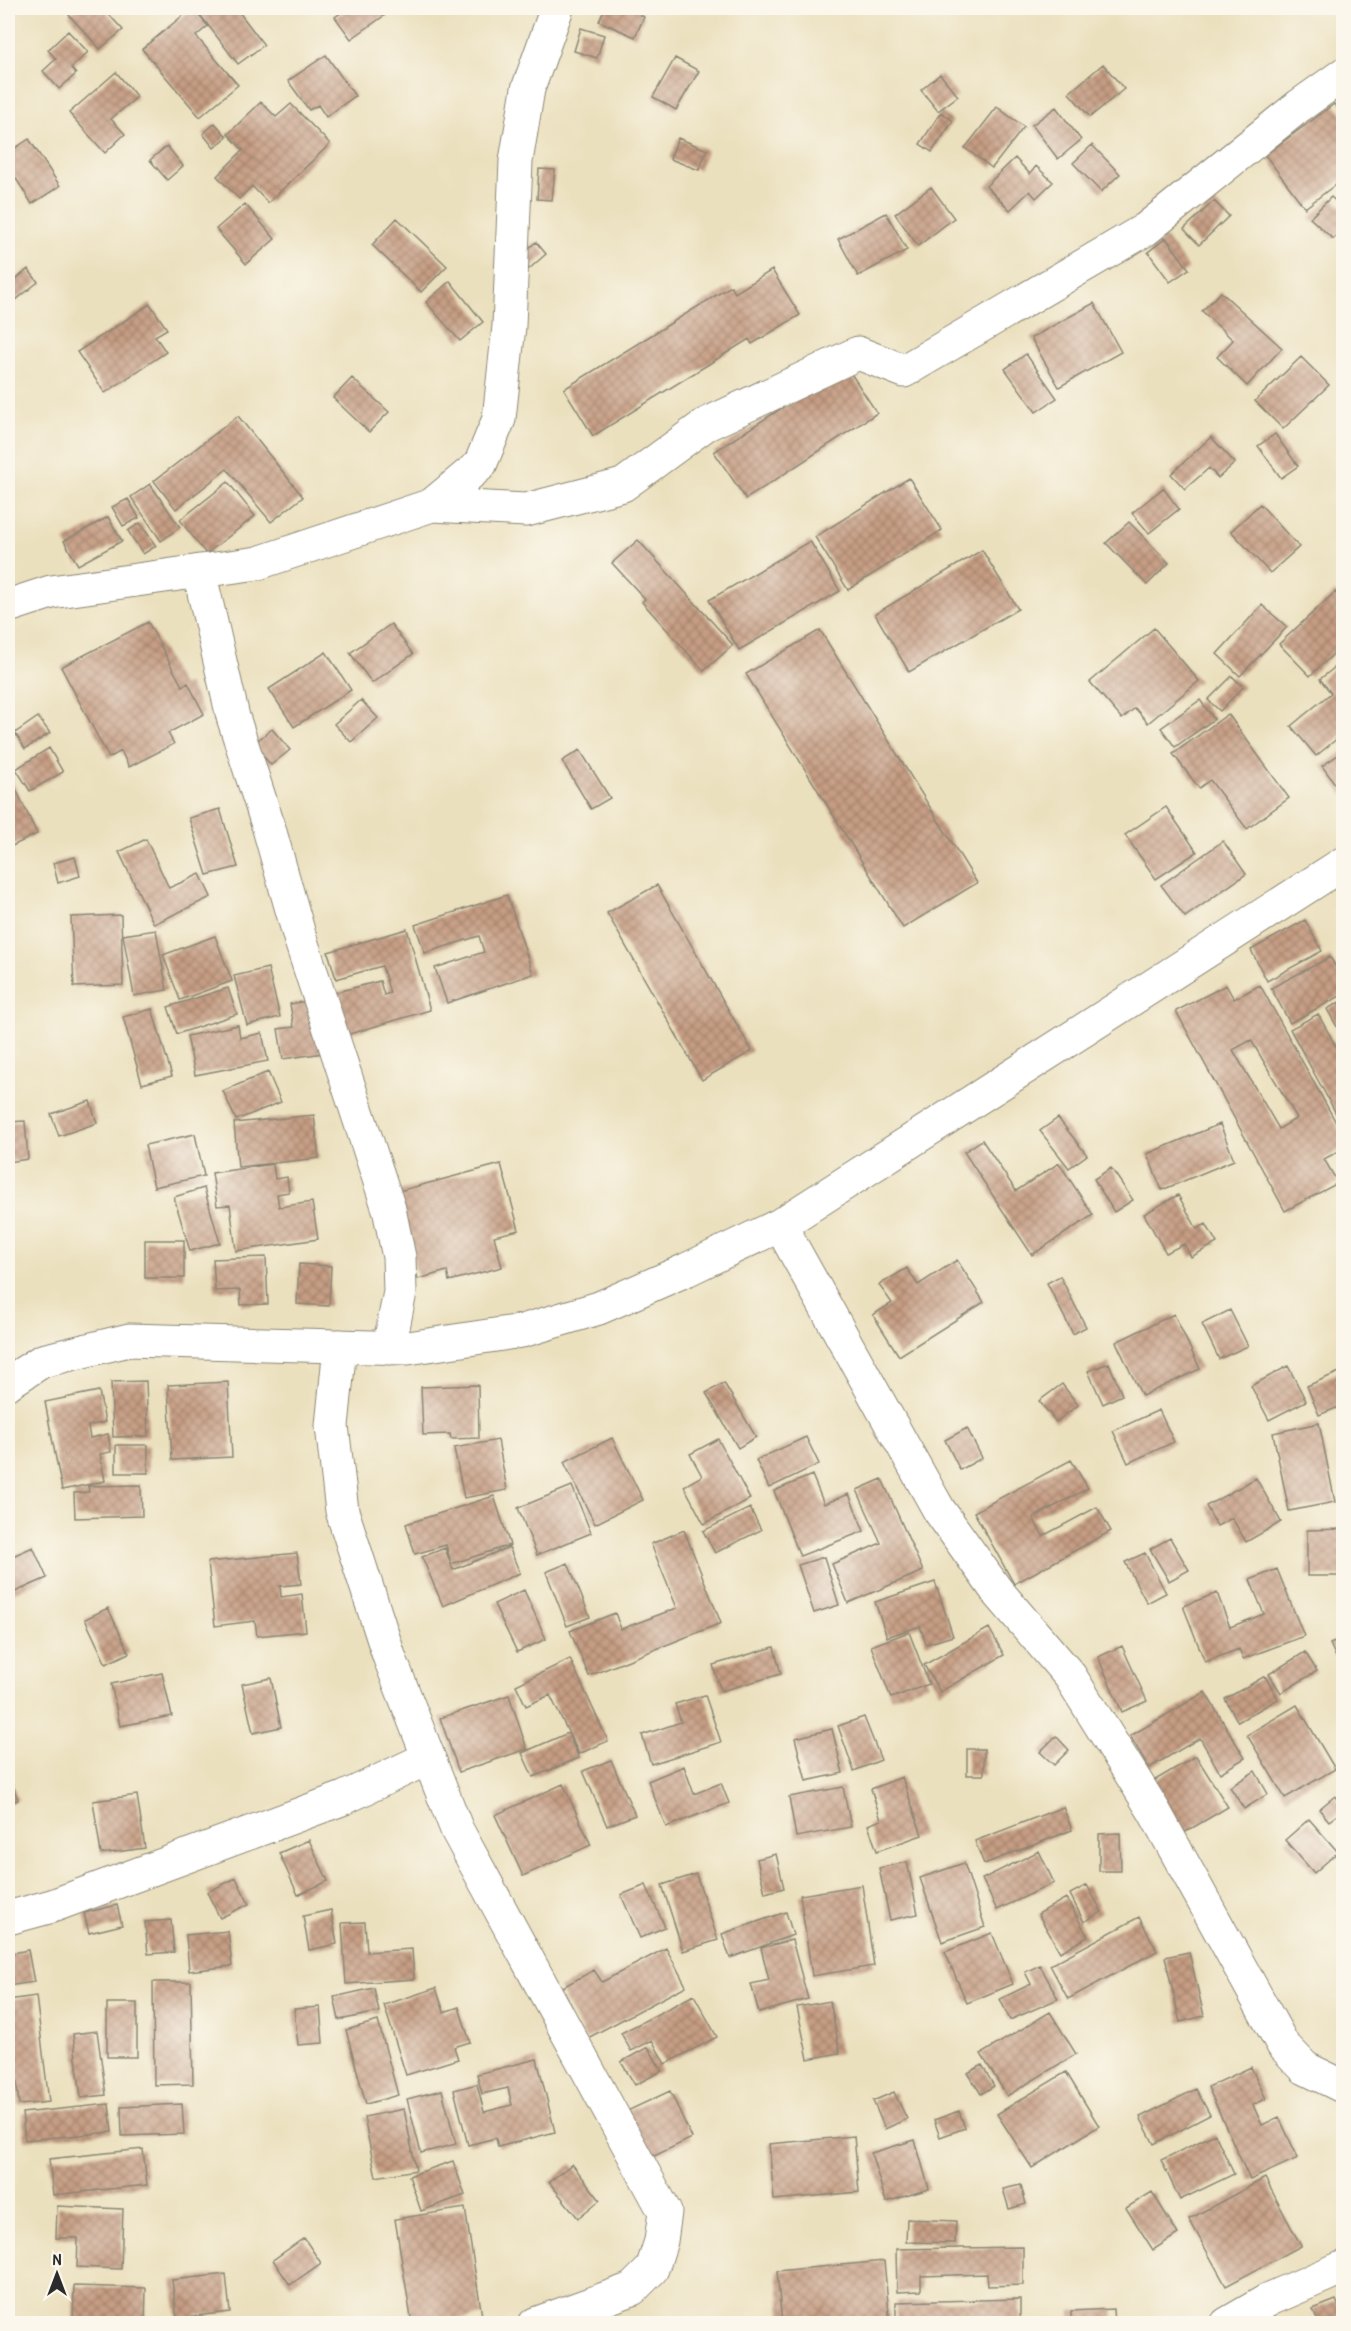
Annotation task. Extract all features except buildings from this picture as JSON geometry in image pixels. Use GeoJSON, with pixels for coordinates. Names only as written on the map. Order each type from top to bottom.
{"type":"FeatureCollection","features":[{"type":"Feature","properties":{"kind":"street"},"geometry":{"type":"LineString","coordinates":[[432,506],[480,465],[498,419],[509,326],[516,161],[528,89],[557,8]]}},
{"type":"Feature","properties":{"kind":"street"},"geometry":{"type":"LineString","coordinates":[[8,606],[51,592],[258,563],[432,506],[526,510],[623,485],[705,425],[858,353],[904,371],[1146,229],[1299,106],[1344,74]]}},
{"type":"Feature","properties":{"kind":"street"},"geometry":{"type":"LineString","coordinates":[[199,571],[233,717],[268,825],[300,938],[389,1209],[399,1257],[400,1292],[389,1348]]}},
{"type":"Feature","properties":{"kind":"street"},"geometry":{"type":"LineString","coordinates":[[8,1383],[42,1361],[129,1340],[408,1348],[522,1331],[588,1311],[686,1270],[780,1225],[1344,863]]}},
{"type":"Feature","properties":{"kind":"street"},"geometry":{"type":"LineString","coordinates":[[780,1225],[939,1510],[997,1591],[1070,1676],[1155,1811],[1283,2045],[1305,2068],[1344,2087]]}},
{"type":"Feature","properties":{"kind":"street"},"geometry":{"type":"LineString","coordinates":[[340,1346],[332,1426],[342,1511],[389,1656],[457,1830],[665,2212],[661,2241],[652,2269],[632,2289],[535,2324]]}},
{"type":"Feature","properties":{"kind":"street"},"geometry":{"type":"LineString","coordinates":[[8,1918],[63,1902],[344,1798],[428,1758]]}},
{"type":"Feature","properties":{"kind":"street"},"geometry":{"type":"LineString","coordinates":[[1227,2324],[1270,2299],[1344,2267]]}}]}
